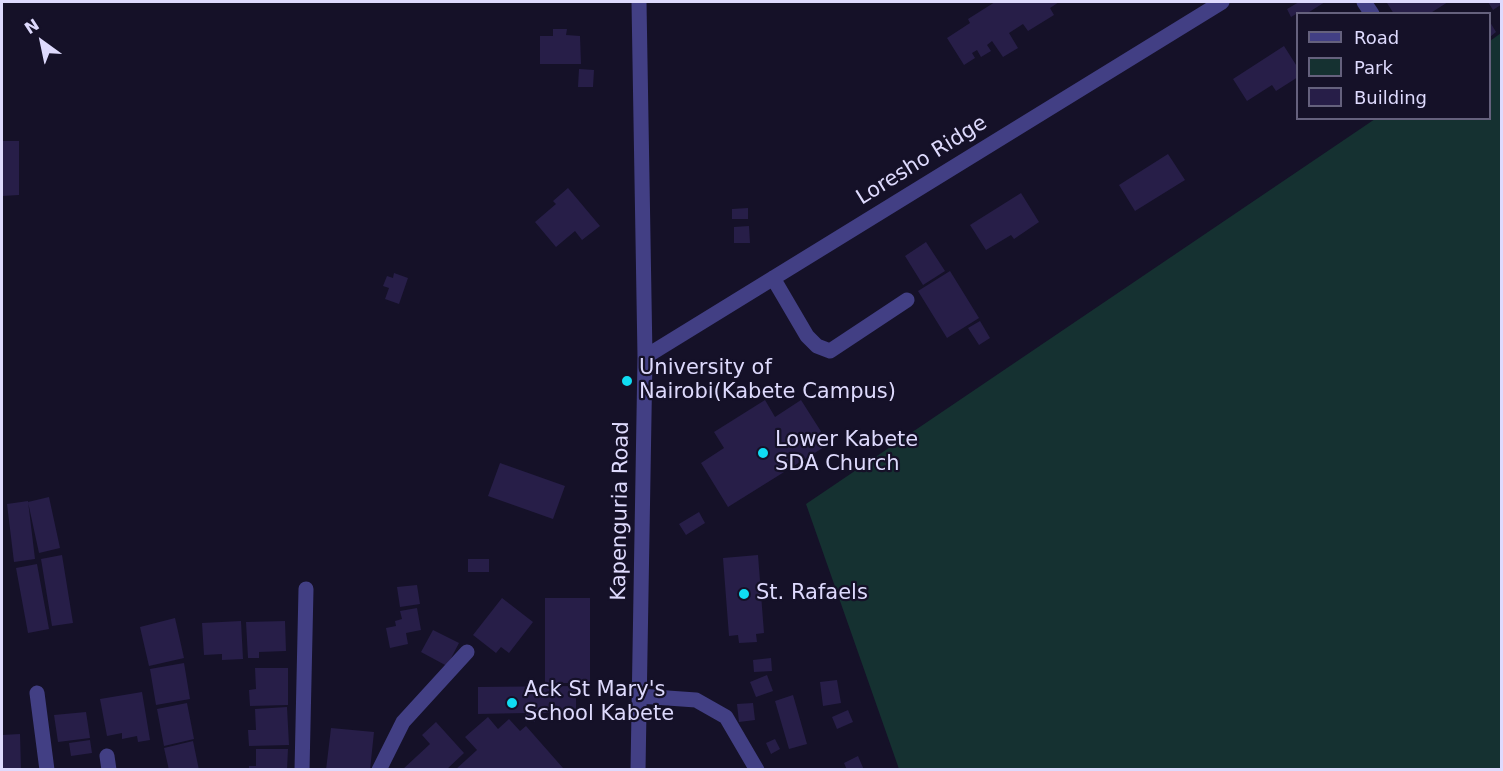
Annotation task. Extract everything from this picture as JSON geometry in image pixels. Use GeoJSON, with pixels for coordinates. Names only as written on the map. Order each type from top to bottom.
{"type":"FeatureCollection","features":[{"type":"Feature","properties":{"kind":"street","name":"Kapenguria Road"},"geometry":{"type":"LineString","coordinates":[[638,770],[645,357],[639,2]]}},
{"type":"Feature","properties":{"kind":"street","name":"Loresho Ridge"},"geometry":{"type":"LineString","coordinates":[[645,357],[1222,2]]}},
{"type":"Feature","properties":{"kind":"street"},"geometry":{"type":"LineString","coordinates":[[773,278],[807,336],[817,346],[830,351],[907,300]]}},
{"type":"Feature","properties":{"kind":"street"},"geometry":{"type":"LineString","coordinates":[[302,770],[306,589]]}},
{"type":"Feature","properties":{"kind":"street"},"geometry":{"type":"LineString","coordinates":[[380,770],[403,722],[467,652]]}},
{"type":"Feature","properties":{"kind":"street"},"geometry":{"type":"LineString","coordinates":[[37,693],[47,770]]}},
{"type":"Feature","properties":{"kind":"street"},"geometry":{"type":"LineString","coordinates":[[639,696],[696,699],[726,717],[757,770]]}},
{"type":"Feature","properties":{"kind":"green space"},"geometry":{"type":"Polygon","coordinates":[[[1501,33],[1501,769],[899,769],[806,504],[1374,120],[1491,120],[1491,40],[1501,33]]]}},
{"type":"Feature","properties":{"kind":"building"},"geometry":{"type":"Polygon","coordinates":[[[995,2],[1059,2],[1050,8],[1054,15],[1028,31],[1023,24],[1009,33],[1018,48],[1003,57],[992,41],[987,45],[991,51],[981,57],[977,50],[972,53],[975,58],[964,65],[947,38],[970,23],[968,19],[995,2]]]}},
{"type":"Feature","properties":{"kind":"building"},"geometry":{"type":"Polygon","coordinates":[[[1299,2],[1325,2],[1309,12],[1296,12],[1291,17],[1287,9],[1299,2]]]}},
{"type":"Feature","properties":{"kind":"building"},"geometry":{"type":"Polygon","coordinates":[[[1448,2],[1432,12],[1393,12],[1387,3],[1448,2]]]}},
{"type":"Feature","properties":{"kind":"building"},"geometry":{"type":"Polygon","coordinates":[[[1488,2],[1502,2],[1502,4],[1493,10],[1488,2]]]}},
{"type":"Feature","properties":{"kind":"building"},"geometry":{"type":"Polygon","coordinates":[[[1491,24],[1496,32],[1491,36],[1491,24]]]}},
{"type":"Feature","properties":{"kind":"building"},"geometry":{"type":"Polygon","coordinates":[[[553,29],[567,29],[566,35],[580,36],[581,64],[540,64],[540,36],[553,36],[553,29]]]}},
{"type":"Feature","properties":{"kind":"building"},"geometry":{"type":"Polygon","coordinates":[[[1284,46],[1296,65],[1296,78],[1276,91],[1272,85],[1247,101],[1233,79],[1284,46]]]}},
{"type":"Feature","properties":{"kind":"building"},"geometry":{"type":"Polygon","coordinates":[[[579,69],[594,70],[593,87],[578,87],[579,69]]]}},
{"type":"Feature","properties":{"kind":"building"},"geometry":{"type":"Polygon","coordinates":[[[2,141],[19,141],[19,195],[2,196],[2,141]]]}},
{"type":"Feature","properties":{"kind":"building"},"geometry":{"type":"Polygon","coordinates":[[[1168,154],[1185,180],[1135,211],[1119,185],[1168,154]]]}},
{"type":"Feature","properties":{"kind":"building"},"geometry":{"type":"Polygon","coordinates":[[[568,188],[600,226],[582,240],[575,231],[556,247],[535,222],[556,204],[553,201],[568,188]]]}},
{"type":"Feature","properties":{"kind":"building"},"geometry":{"type":"Polygon","coordinates":[[[1021,193],[1039,222],[1014,239],[1011,235],[986,250],[970,225],[1021,193]]]}},
{"type":"Feature","properties":{"kind":"building"},"geometry":{"type":"Polygon","coordinates":[[[748,208],[748,219],[732,219],[732,209],[748,208]]]}},
{"type":"Feature","properties":{"kind":"building"},"geometry":{"type":"Polygon","coordinates":[[[749,226],[750,243],[734,243],[734,227],[749,226]]]}},
{"type":"Feature","properties":{"kind":"building"},"geometry":{"type":"Polygon","coordinates":[[[926,242],[945,271],[923,285],[905,256],[926,242]]]}},
{"type":"Feature","properties":{"kind":"building"},"geometry":{"type":"Polygon","coordinates":[[[950,271],[979,318],[947,338],[918,291],[950,271]]]}},
{"type":"Feature","properties":{"kind":"building"},"geometry":{"type":"Polygon","coordinates":[[[394,273],[408,278],[399,304],[385,299],[389,288],[383,286],[387,276],[393,278],[394,273]]]}},
{"type":"Feature","properties":{"kind":"building"},"geometry":{"type":"Polygon","coordinates":[[[980,321],[990,338],[979,345],[968,328],[980,321]]]}},
{"type":"Feature","properties":{"kind":"building"},"geometry":{"type":"Polygon","coordinates":[[[765,400],[775,417],[801,400],[829,444],[728,507],[701,463],[724,448],[714,432],[765,400]]]}},
{"type":"Feature","properties":{"kind":"building"},"geometry":{"type":"Polygon","coordinates":[[[500,463],[565,486],[553,519],[488,496],[500,463]]]}},
{"type":"Feature","properties":{"kind":"building"},"geometry":{"type":"Polygon","coordinates":[[[49,497],[60,548],[39,553],[28,502],[49,497]]]}},
{"type":"Feature","properties":{"kind":"building"},"geometry":{"type":"Polygon","coordinates":[[[28,501],[35,559],[14,562],[7,504],[28,501]]]}},
{"type":"Feature","properties":{"kind":"building"},"geometry":{"type":"Polygon","coordinates":[[[699,512],[705,523],[686,535],[679,524],[699,512]]]}},
{"type":"Feature","properties":{"kind":"building"},"geometry":{"type":"Polygon","coordinates":[[[62,555],[73,623],[52,626],[41,559],[62,555]]]}},
{"type":"Feature","properties":{"kind":"building"},"geometry":{"type":"Polygon","coordinates":[[[758,555],[764,633],[756,634],[757,642],[739,643],[738,635],[729,636],[723,558],[758,555]]]}},
{"type":"Feature","properties":{"kind":"building"},"geometry":{"type":"Polygon","coordinates":[[[468,559],[489,559],[489,572],[468,572],[468,559]]]}},
{"type":"Feature","properties":{"kind":"building"},"geometry":{"type":"Polygon","coordinates":[[[37,564],[49,629],[28,633],[16,568],[37,564]]]}},
{"type":"Feature","properties":{"kind":"building"},"geometry":{"type":"Polygon","coordinates":[[[417,585],[420,604],[400,607],[397,587],[417,585]]]}},
{"type":"Feature","properties":{"kind":"building"},"geometry":{"type":"Polygon","coordinates":[[[502,598],[533,622],[509,653],[501,647],[496,653],[473,635],[502,598]]]}},
{"type":"Feature","properties":{"kind":"building"},"geometry":{"type":"Polygon","coordinates":[[[545,598],[590,598],[590,683],[545,683],[545,598]]]}},
{"type":"Feature","properties":{"kind":"building"},"geometry":{"type":"Polygon","coordinates":[[[417,608],[421,630],[406,633],[408,644],[390,648],[386,628],[396,626],[395,621],[402,619],[400,611],[417,608]]]}},
{"type":"Feature","properties":{"kind":"building"},"geometry":{"type":"Polygon","coordinates":[[[175,618],[184,658],[149,666],[140,627],[175,618]]]}},
{"type":"Feature","properties":{"kind":"building"},"geometry":{"type":"Polygon","coordinates":[[[241,621],[243,659],[222,660],[222,654],[204,655],[202,623],[241,621]]]}},
{"type":"Feature","properties":{"kind":"building"},"geometry":{"type":"Polygon","coordinates":[[[285,621],[286,651],[259,652],[259,658],[248,658],[246,622],[285,621]]]}},
{"type":"Feature","properties":{"kind":"building"},"geometry":{"type":"Polygon","coordinates":[[[433,630],[459,643],[447,666],[421,652],[433,630]]]}},
{"type":"Feature","properties":{"kind":"building"},"geometry":{"type":"Polygon","coordinates":[[[771,658],[772,671],[754,672],[753,660],[771,658]]]}},
{"type":"Feature","properties":{"kind":"building"},"geometry":{"type":"Polygon","coordinates":[[[184,663],[190,699],[156,705],[150,669],[184,663]]]}},
{"type":"Feature","properties":{"kind":"building"},"geometry":{"type":"Polygon","coordinates":[[[255,668],[288,668],[288,705],[250,706],[249,690],[256,689],[255,668]]]}},
{"type":"Feature","properties":{"kind":"building"},"geometry":{"type":"Polygon","coordinates":[[[767,675],[773,691],[756,697],[750,682],[767,675]]]}},
{"type":"Feature","properties":{"kind":"building"},"geometry":{"type":"Polygon","coordinates":[[[837,680],[841,703],[823,706],[820,682],[837,680]]]}},
{"type":"Feature","properties":{"kind":"building"},"geometry":{"type":"Polygon","coordinates":[[[576,686],[576,713],[535,713],[535,722],[526,722],[526,713],[478,714],[478,687],[576,686]]]}},
{"type":"Feature","properties":{"kind":"building"},"geometry":{"type":"Polygon","coordinates":[[[142,692],[150,740],[138,742],[137,736],[122,739],[122,733],[107,736],[100,699],[142,692]]]}},
{"type":"Feature","properties":{"kind":"building"},"geometry":{"type":"Polygon","coordinates":[[[793,695],[807,744],[789,749],[775,701],[793,695]]]}},
{"type":"Feature","properties":{"kind":"building"},"geometry":{"type":"Polygon","coordinates":[[[187,703],[194,739],[164,746],[157,709],[187,703]]]}},
{"type":"Feature","properties":{"kind":"building"},"geometry":{"type":"Polygon","coordinates":[[[753,703],[755,720],[739,722],[737,704],[753,703]]]}},
{"type":"Feature","properties":{"kind":"building"},"geometry":{"type":"Polygon","coordinates":[[[287,707],[289,745],[249,746],[248,730],[256,730],[255,709],[287,707]]]}},
{"type":"Feature","properties":{"kind":"building"},"geometry":{"type":"Polygon","coordinates":[[[848,710],[853,722],[837,729],[832,717],[848,710]]]}},
{"type":"Feature","properties":{"kind":"building"},"geometry":{"type":"Polygon","coordinates":[[[86,712],[90,738],[58,742],[54,715],[86,712]]]}},
{"type":"Feature","properties":{"kind":"building"},"geometry":{"type":"Polygon","coordinates":[[[488,717],[498,729],[509,719],[520,731],[526,726],[563,768],[561,770],[455,770],[477,750],[465,737],[488,717]]]}},
{"type":"Feature","properties":{"kind":"building"},"geometry":{"type":"Polygon","coordinates":[[[436,722],[464,753],[446,770],[402,770],[430,744],[422,735],[436,722]]]}},
{"type":"Feature","properties":{"kind":"building"},"geometry":{"type":"Polygon","coordinates":[[[331,728],[374,732],[370,770],[326,770],[331,728]]]}},
{"type":"Feature","properties":{"kind":"building"},"geometry":{"type":"Polygon","coordinates":[[[20,734],[21,770],[2,770],[2,735],[20,734]]]}},
{"type":"Feature","properties":{"kind":"building"},"geometry":{"type":"Polygon","coordinates":[[[775,739],[780,749],[771,754],[766,743],[775,739]]]}},
{"type":"Feature","properties":{"kind":"building"},"geometry":{"type":"Polygon","coordinates":[[[90,740],[92,753],[71,756],[69,743],[90,740]]]}},
{"type":"Feature","properties":{"kind":"building"},"geometry":{"type":"Polygon","coordinates":[[[193,741],[199,770],[169,770],[164,748],[193,741]]]}},
{"type":"Feature","properties":{"kind":"building"},"geometry":{"type":"Polygon","coordinates":[[[256,749],[288,749],[287,770],[249,770],[249,766],[256,766],[256,749]]]}},
{"type":"Feature","properties":{"kind":"building"},"geometry":{"type":"Polygon","coordinates":[[[858,756],[864,770],[847,770],[844,763],[858,756]]]}},
{"type":"Feature","properties":{"kind":"place","name":"University of Nairobi(Kabete Campus)"},"geometry":{"type":"Point","coordinates":[627,381]}},
{"type":"Feature","properties":{"kind":"place","name":"Lower Kabete SDA Church"},"geometry":{"type":"Point","coordinates":[763,453]}},
{"type":"Feature","properties":{"kind":"place","name":"St. Rafaels"},"geometry":{"type":"Point","coordinates":[744,594]}},
{"type":"Feature","properties":{"kind":"place","name":"Ack St Mary's School Kabete"},"geometry":{"type":"Point","coordinates":[512,703]}}]}
